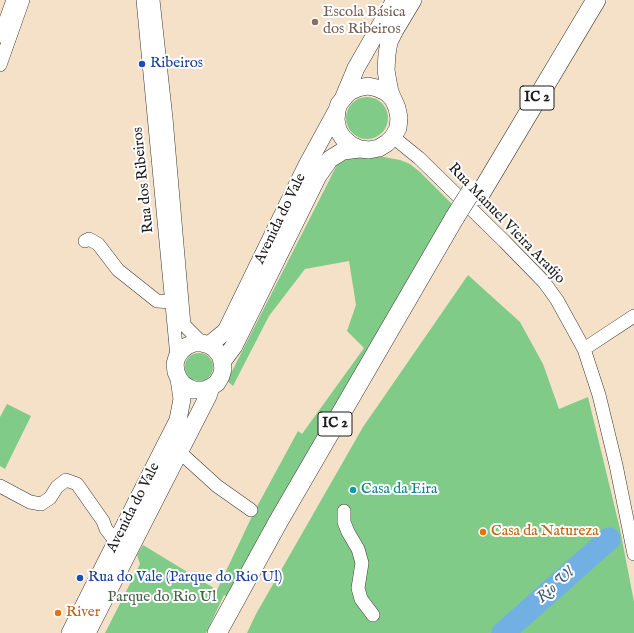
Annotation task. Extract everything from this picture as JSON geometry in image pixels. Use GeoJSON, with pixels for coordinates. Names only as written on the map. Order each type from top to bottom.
{"type":"FeatureCollection","features":[{"type":"Feature","properties":{"kind":"highway","name":"IC 2"},"geometry":{"type":"LineString","coordinates":[[217,633],[278,522],[475,193],[583,0]]}},
{"type":"Feature","properties":{"kind":"highway","name":"IC 2"},"geometry":{"type":"LineString","coordinates":[[475,193],[596,0]]}},
{"type":"Feature","properties":{"kind":"highway","name":"IC 2"},"geometry":{"type":"LineString","coordinates":[[228,633],[459,220]]}},
{"type":"Feature","properties":{"kind":"main road","name":"Avenida do Vale"},"geometry":{"type":"LineString","coordinates":[[70,633],[178,420],[182,400],[176,372],[177,357],[187,346],[194,343],[205,344],[226,332],[307,165],[340,104],[356,68],[395,0]]}},
{"type":"Feature","properties":{"kind":"main road"},"geometry":{"type":"LineString","coordinates":[[397,108],[393,99],[386,92],[368,86],[358,88],[349,92],[340,104],[336,120],[338,130],[343,138],[351,145],[360,149],[369,150],[379,148],[387,143],[398,128],[399,118],[397,108],[390,92],[386,70],[387,54],[389,42],[413,0]]}},
{"type":"Feature","properties":{"kind":"main road","name":"Avenida do Vale"},"geometry":{"type":"LineString","coordinates":[[87,633],[208,396],[211,387],[217,383],[221,376],[223,369],[222,362],[234,346],[318,176],[330,159],[343,151],[360,149]]}},
{"type":"Feature","properties":{"kind":"main road"},"geometry":{"type":"LineString","coordinates":[[205,344],[215,349],[220,355],[222,362]]}},
{"type":"Feature","properties":{"kind":"main road"},"geometry":{"type":"LineString","coordinates":[[178,378],[183,384],[194,390],[204,390],[211,387]]}},
{"type":"Feature","properties":{"kind":"street"},"geometry":{"type":"LineString","coordinates":[[0,36],[13,0]]}},
{"type":"Feature","properties":{"kind":"street"},"geometry":{"type":"LineString","coordinates":[[0,65],[23,0]]}},
{"type":"Feature","properties":{"kind":"street","name":"Rua dos Ribeiros"},"geometry":{"type":"LineString","coordinates":[[142,0],[177,357]]}},
{"type":"Feature","properties":{"kind":"street","name":"Rua dos Ribeiros"},"geometry":{"type":"LineString","coordinates":[[153,0],[166,118],[184,325],[205,344]]}},
{"type":"Feature","properties":{"kind":"street","name":"Rua Manuel Vieira Araújo"},"geometry":{"type":"LineString","coordinates":[[393,136],[448,185],[544,282],[557,300],[584,349],[599,395],[627,516],[633,551]]}},
{"type":"Feature","properties":{"kind":"street"},"geometry":{"type":"LineString","coordinates":[[85,241],[89,239],[98,244],[118,270],[158,301],[172,302]]}},
{"type":"Feature","properties":{"kind":"street"},"geometry":{"type":"LineString","coordinates":[[584,349],[634,316]]}},
{"type":"Feature","properties":{"kind":"street"},"geometry":{"type":"LineString","coordinates":[[178,453],[184,456],[217,486],[251,510]]}},
{"type":"Feature","properties":{"kind":"street"},"geometry":{"type":"LineString","coordinates":[[0,486],[30,502],[41,504],[50,498],[57,487],[66,480],[77,484],[116,542]]}},
{"type":"Feature","properties":{"kind":"street"},"geometry":{"type":"LineString","coordinates":[[344,511],[344,522],[358,549],[362,563],[358,588],[361,599],[373,615]]}},
{"type":"Feature","properties":{"kind":"green space"},"geometry":{"type":"Polygon","coordinates":[[[363,97],[371,97],[379,100],[385,106],[388,118],[385,130],[379,136],[371,139],[363,139],[355,136],[349,130],[346,122],[346,114],[349,106],[355,100],[363,97]]]}},
{"type":"Feature","properties":{"kind":"green space"},"geometry":{"type":"Polygon","coordinates":[[[384,157],[400,160],[410,164],[452,204],[228,597],[224,595],[206,633],[105,633],[140,564],[137,555],[143,545],[217,590],[254,512],[298,431],[302,434],[364,348],[347,331],[356,305],[349,261],[305,269],[269,316],[233,386],[227,381],[337,165],[350,158],[384,157]]]}},
{"type":"Feature","properties":{"kind":"green space","name":"Parque do Rio Ul"},"geometry":{"type":"Polygon","coordinates":[[[468,275],[520,322],[543,364],[559,409],[588,397],[620,529],[634,602],[634,633],[247,633],[256,614],[363,427],[468,275]]]}},
{"type":"Feature","properties":{"kind":"green space"},"geometry":{"type":"Polygon","coordinates":[[[199,353],[209,357],[213,367],[209,377],[199,381],[189,377],[185,367],[189,357],[199,353]]]}},
{"type":"Feature","properties":{"kind":"green space"},"geometry":{"type":"Polygon","coordinates":[[[7,404],[31,416],[5,469],[0,466],[0,417],[7,404]]]}},
{"type":"Feature","properties":{"kind":"waterway","name":"Rio Ul"},"geometry":{"type":"LineString","coordinates":[[503,633],[609,539]]}},
{"type":"Feature","properties":{"kind":"place","name":"Escola Básica dos Ribeiros"},"geometry":{"type":"Point","coordinates":[315,22]}},
{"type":"Feature","properties":{"kind":"place","name":"Ribeiros"},"geometry":{"type":"Point","coordinates":[142,64]}},
{"type":"Feature","properties":{"kind":"place","name":"Casa da Eira"},"geometry":{"type":"Point","coordinates":[353,490]}},
{"type":"Feature","properties":{"kind":"place","name":"Casa da Natureza"},"geometry":{"type":"Point","coordinates":[483,532]}},
{"type":"Feature","properties":{"kind":"place","name":"Rua do Vale (Parque do Rio Ul)"},"geometry":{"type":"Point","coordinates":[80,578]}},
{"type":"Feature","properties":{"kind":"place","name":"River"},"geometry":{"type":"Point","coordinates":[58,613]}}]}
